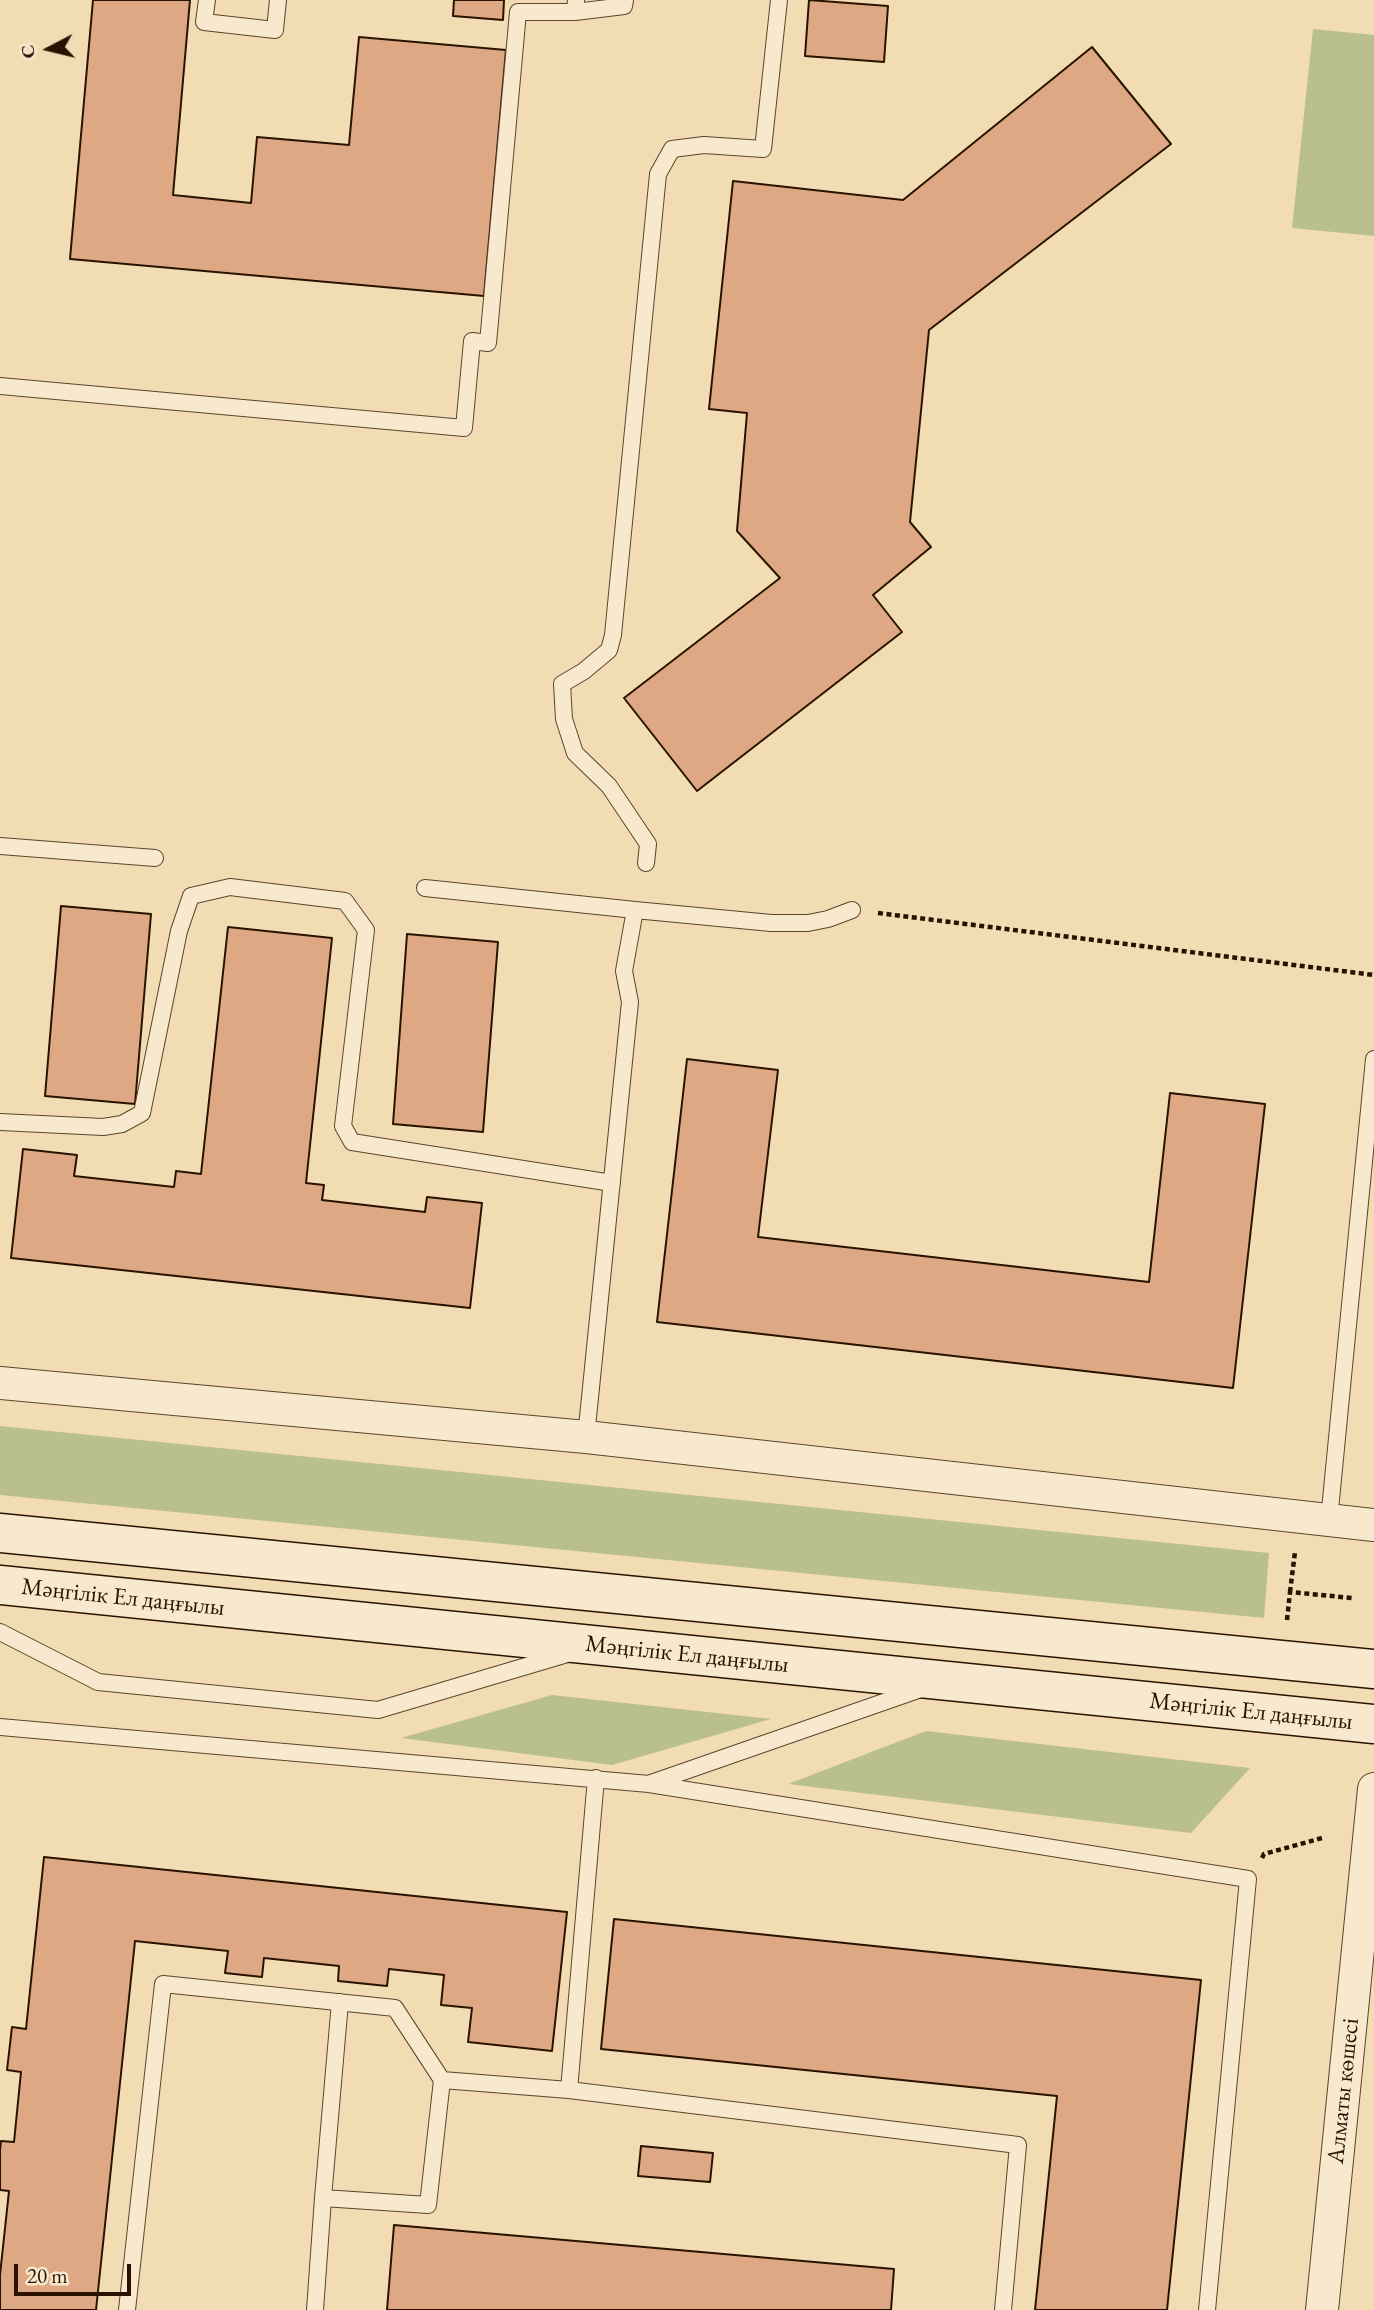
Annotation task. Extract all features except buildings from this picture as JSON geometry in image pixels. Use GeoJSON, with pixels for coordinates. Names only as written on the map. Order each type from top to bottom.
{"type":"FeatureCollection","features":[{"type":"Feature","properties":{"kind":"main road"},"geometry":{"type":"LineString","coordinates":[[0,1533],[1374,1669]]}},
{"type":"Feature","properties":{"kind":"main road","name":"Мәңгілік Ел даңғылы"},"geometry":{"type":"LineString","coordinates":[[0,1585],[1374,1724]]}},
{"type":"Feature","properties":{"kind":"street"},"geometry":{"type":"LineString","coordinates":[[0,1383],[586,1437],[1374,1525]]}},
{"type":"Feature","properties":{"kind":"street","name":"Алматы көшесі"},"geometry":{"type":"LineString","coordinates":[[1322,2310],[1374,1789]]}},
{"type":"Feature","properties":{"kind":"lane"},"geometry":{"type":"LineString","coordinates":[[207,0],[204,22],[275,30],[278,0]]}},
{"type":"Feature","properties":{"kind":"lane"},"geometry":{"type":"LineString","coordinates":[[0,386],[464,428],[472,341],[488,343],[518,12],[575,6],[624,6],[625,0]]}},
{"type":"Feature","properties":{"kind":"lane"},"geometry":{"type":"LineString","coordinates":[[646,863],[648,844],[609,786],[575,753],[564,719],[562,684],[584,671],[609,650],[613,635],[658,174],[672,149],[704,145],[763,149],[779,0]]}},
{"type":"Feature","properties":{"kind":"lane"},"geometry":{"type":"LineString","coordinates":[[0,846],[155,858]]}},
{"type":"Feature","properties":{"kind":"lane"},"geometry":{"type":"LineString","coordinates":[[0,1122],[103,1127],[122,1124],[142,1113],[178,931],[191,896],[230,887],[298,893],[345,901],[366,930],[343,1126],[352,1142],[612,1183]]}},
{"type":"Feature","properties":{"kind":"lane"},"geometry":{"type":"LineString","coordinates":[[425,888],[771,923],[828,919],[852,910]]}},
{"type":"Feature","properties":{"kind":"lane"},"geometry":{"type":"LineString","coordinates":[[586,1437],[629,1002],[624,971],[635,910]]}},
{"type":"Feature","properties":{"kind":"lane"},"geometry":{"type":"LineString","coordinates":[[1329,1520],[1374,1059]]}},
{"type":"Feature","properties":{"kind":"lane"},"geometry":{"type":"LineString","coordinates":[[0,1632],[97,1682],[378,1710],[596,1646]]}},
{"type":"Feature","properties":{"kind":"lane"},"geometry":{"type":"LineString","coordinates":[[649,1784],[943,1681]]}},
{"type":"Feature","properties":{"kind":"lane"},"geometry":{"type":"LineString","coordinates":[[0,1727],[649,1784],[1248,1879],[1207,2310]]}},
{"type":"Feature","properties":{"kind":"lane"},"geometry":{"type":"LineString","coordinates":[[569,2090],[596,1779]]}},
{"type":"Feature","properties":{"kind":"lane"},"geometry":{"type":"LineString","coordinates":[[127,2310],[163,1984],[395,2008],[442,2080],[428,2205],[323,2198]]}},
{"type":"Feature","properties":{"kind":"lane"},"geometry":{"type":"LineString","coordinates":[[315,2310],[340,2002]]}},
{"type":"Feature","properties":{"kind":"lane"},"geometry":{"type":"LineString","coordinates":[[442,2080],[569,2090],[1018,2144],[1003,2310]]}},
{"type":"Feature","properties":{"kind":"path"},"geometry":{"type":"LineString","coordinates":[[852,910],[1374,975]]}},
{"type":"Feature","properties":{"kind":"path"},"geometry":{"type":"LineString","coordinates":[[1286,1625],[1290,1592],[1352,1598]]}},
{"type":"Feature","properties":{"kind":"path"},"geometry":{"type":"LineString","coordinates":[[1264,1854],[1322,1838]]}},
{"type":"Feature","properties":{"kind":"green space"},"geometry":{"type":"Polygon","coordinates":[[[1313,29],[1374,35],[1374,236],[1292,228],[1313,29]]]}},
{"type":"Feature","properties":{"kind":"green space"},"geometry":{"type":"Polygon","coordinates":[[[0,1426],[1269,1553],[1264,1618],[0,1495],[0,1426]]]}},
{"type":"Feature","properties":{"kind":"green space"},"geometry":{"type":"Polygon","coordinates":[[[552,1695],[771,1719],[612,1765],[401,1738],[552,1695]]]}},
{"type":"Feature","properties":{"kind":"green space"},"geometry":{"type":"Polygon","coordinates":[[[926,1731],[1250,1768],[1191,1833],[788,1784],[926,1731]]]}}]}
